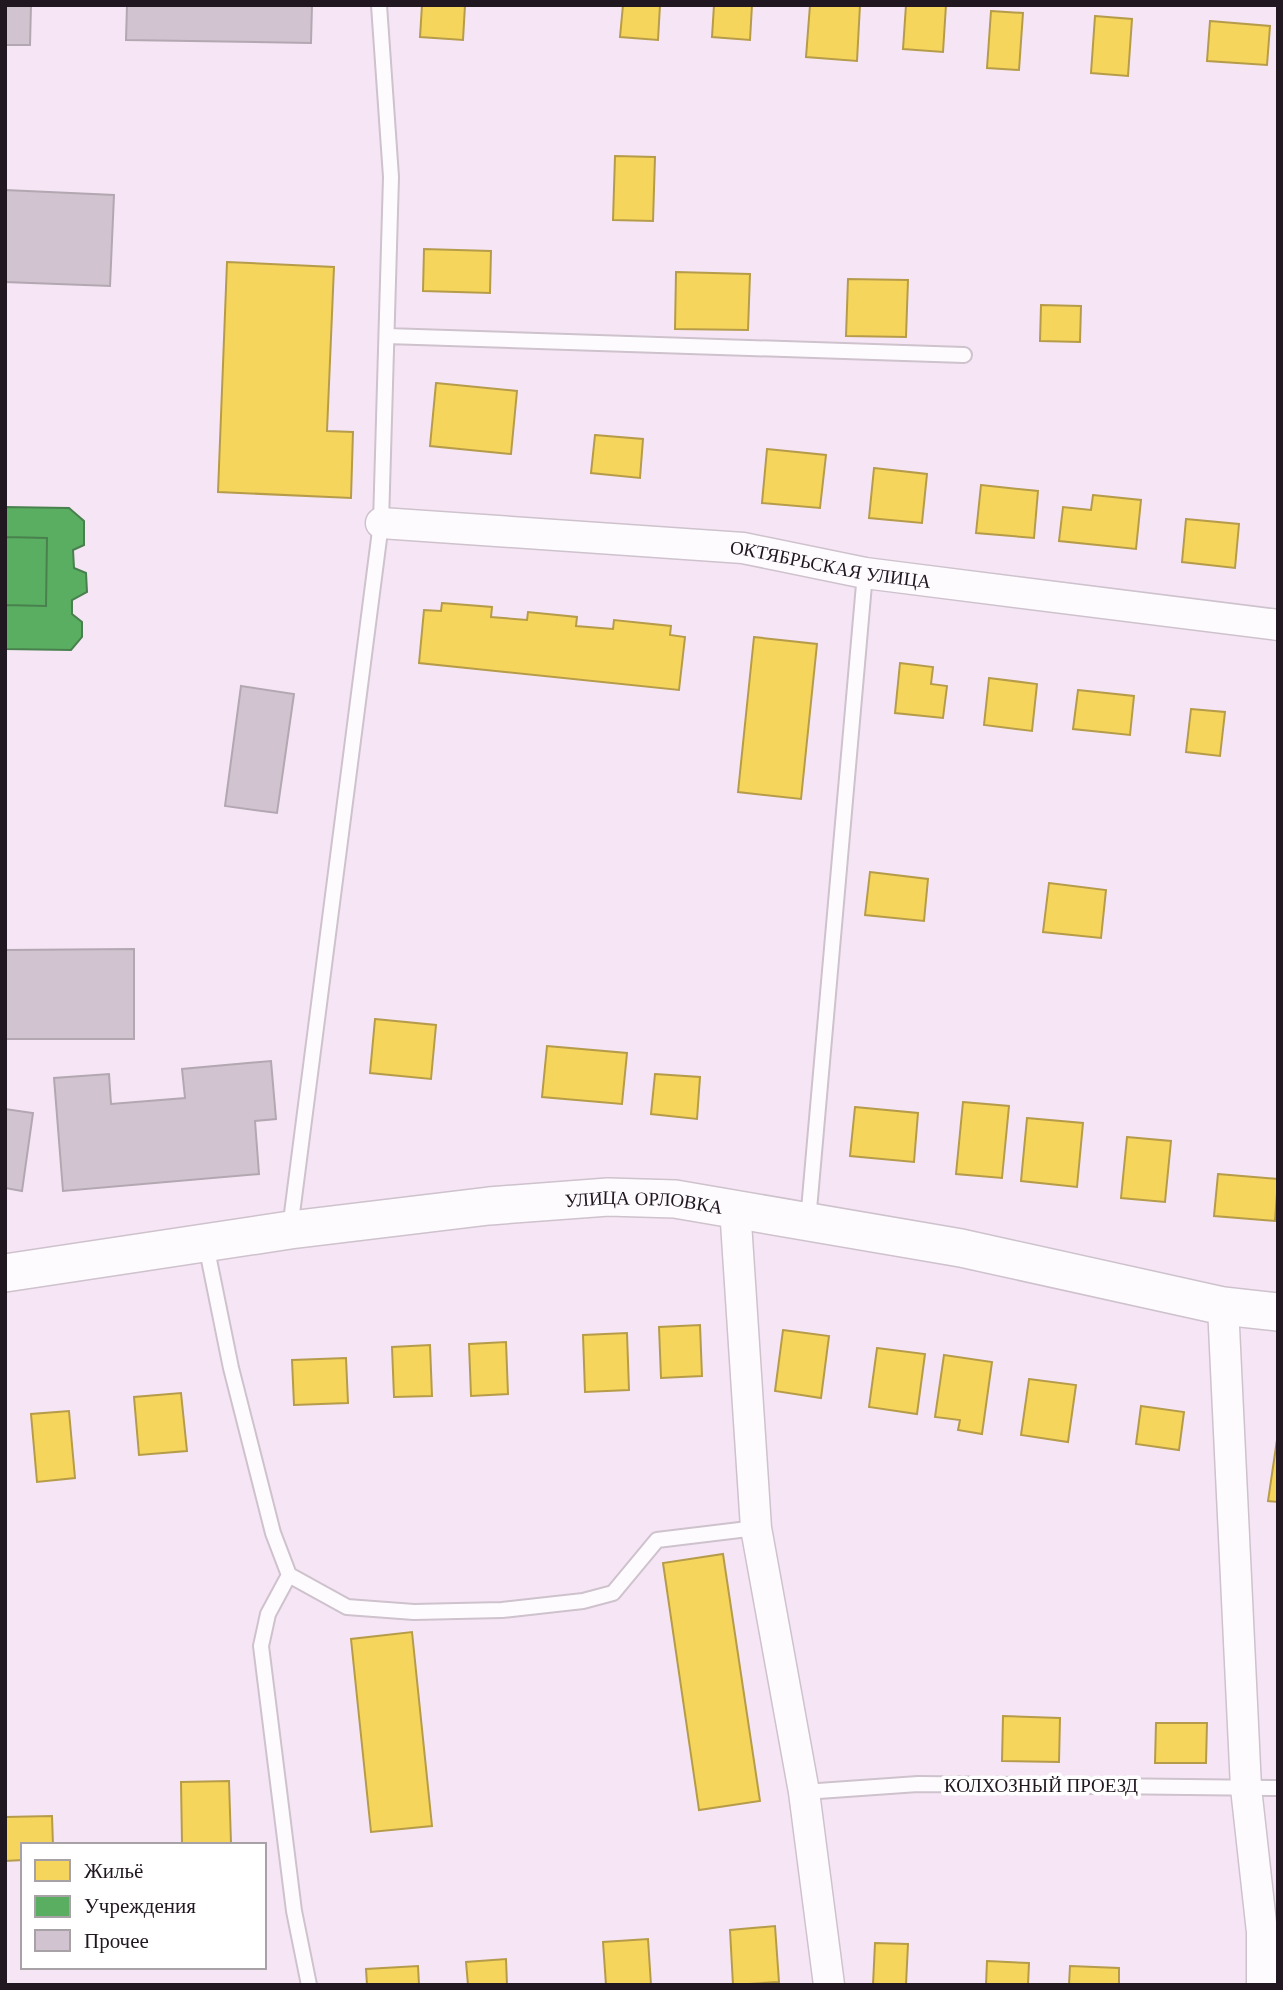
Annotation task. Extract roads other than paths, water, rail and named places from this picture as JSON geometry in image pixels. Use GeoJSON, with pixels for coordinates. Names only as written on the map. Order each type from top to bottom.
{"type":"FeatureCollection","features":[{"type":"Feature","properties":{"kind":"street","name":"ОКТЯБРЬСКАЯ УЛИЦА"},"geometry":{"type":"LineString","coordinates":[[381,523],[620,537],[743,548],[865,573],[1278,625]]}},
{"type":"Feature","properties":{"kind":"street","name":"УЛИЦА ОРЛОВКА"},"geometry":{"type":"LineString","coordinates":[[5,1273],[290,1230],[489,1206],[608,1197],[675,1199],[961,1248],[1223,1306],[1278,1312]]}},
{"type":"Feature","properties":{"kind":"street"},"geometry":{"type":"LineString","coordinates":[[735,1208],[756,1528],[804,1793],[829,1985]]}},
{"type":"Feature","properties":{"kind":"street"},"geometry":{"type":"LineString","coordinates":[[1223,1306],[1246,1788],[1262,1932],[1262,1985]]}},
{"type":"Feature","properties":{"kind":"lane"},"geometry":{"type":"LineString","coordinates":[[290,1230],[381,523],[391,177],[379,5]]}},
{"type":"Feature","properties":{"kind":"lane"},"geometry":{"type":"LineString","coordinates":[[387,336],[964,355]]}},
{"type":"Feature","properties":{"kind":"lane"},"geometry":{"type":"LineString","coordinates":[[808,1222],[865,573]]}},
{"type":"Feature","properties":{"kind":"lane"},"geometry":{"type":"LineString","coordinates":[[205,1244],[231,1368],[273,1533],[289,1575],[347,1607],[414,1612],[502,1610],[583,1601],[613,1593],[657,1540],[756,1528]]}},
{"type":"Feature","properties":{"kind":"lane"},"geometry":{"type":"LineString","coordinates":[[289,1575],[268,1614],[261,1646],[294,1911],[309,1985]]}},
{"type":"Feature","properties":{"kind":"lane","name":"КОЛХОЗНЫЙ ПРОЕЗД"},"geometry":{"type":"LineString","coordinates":[[804,1793],[918,1784],[1278,1788]]}}]}
